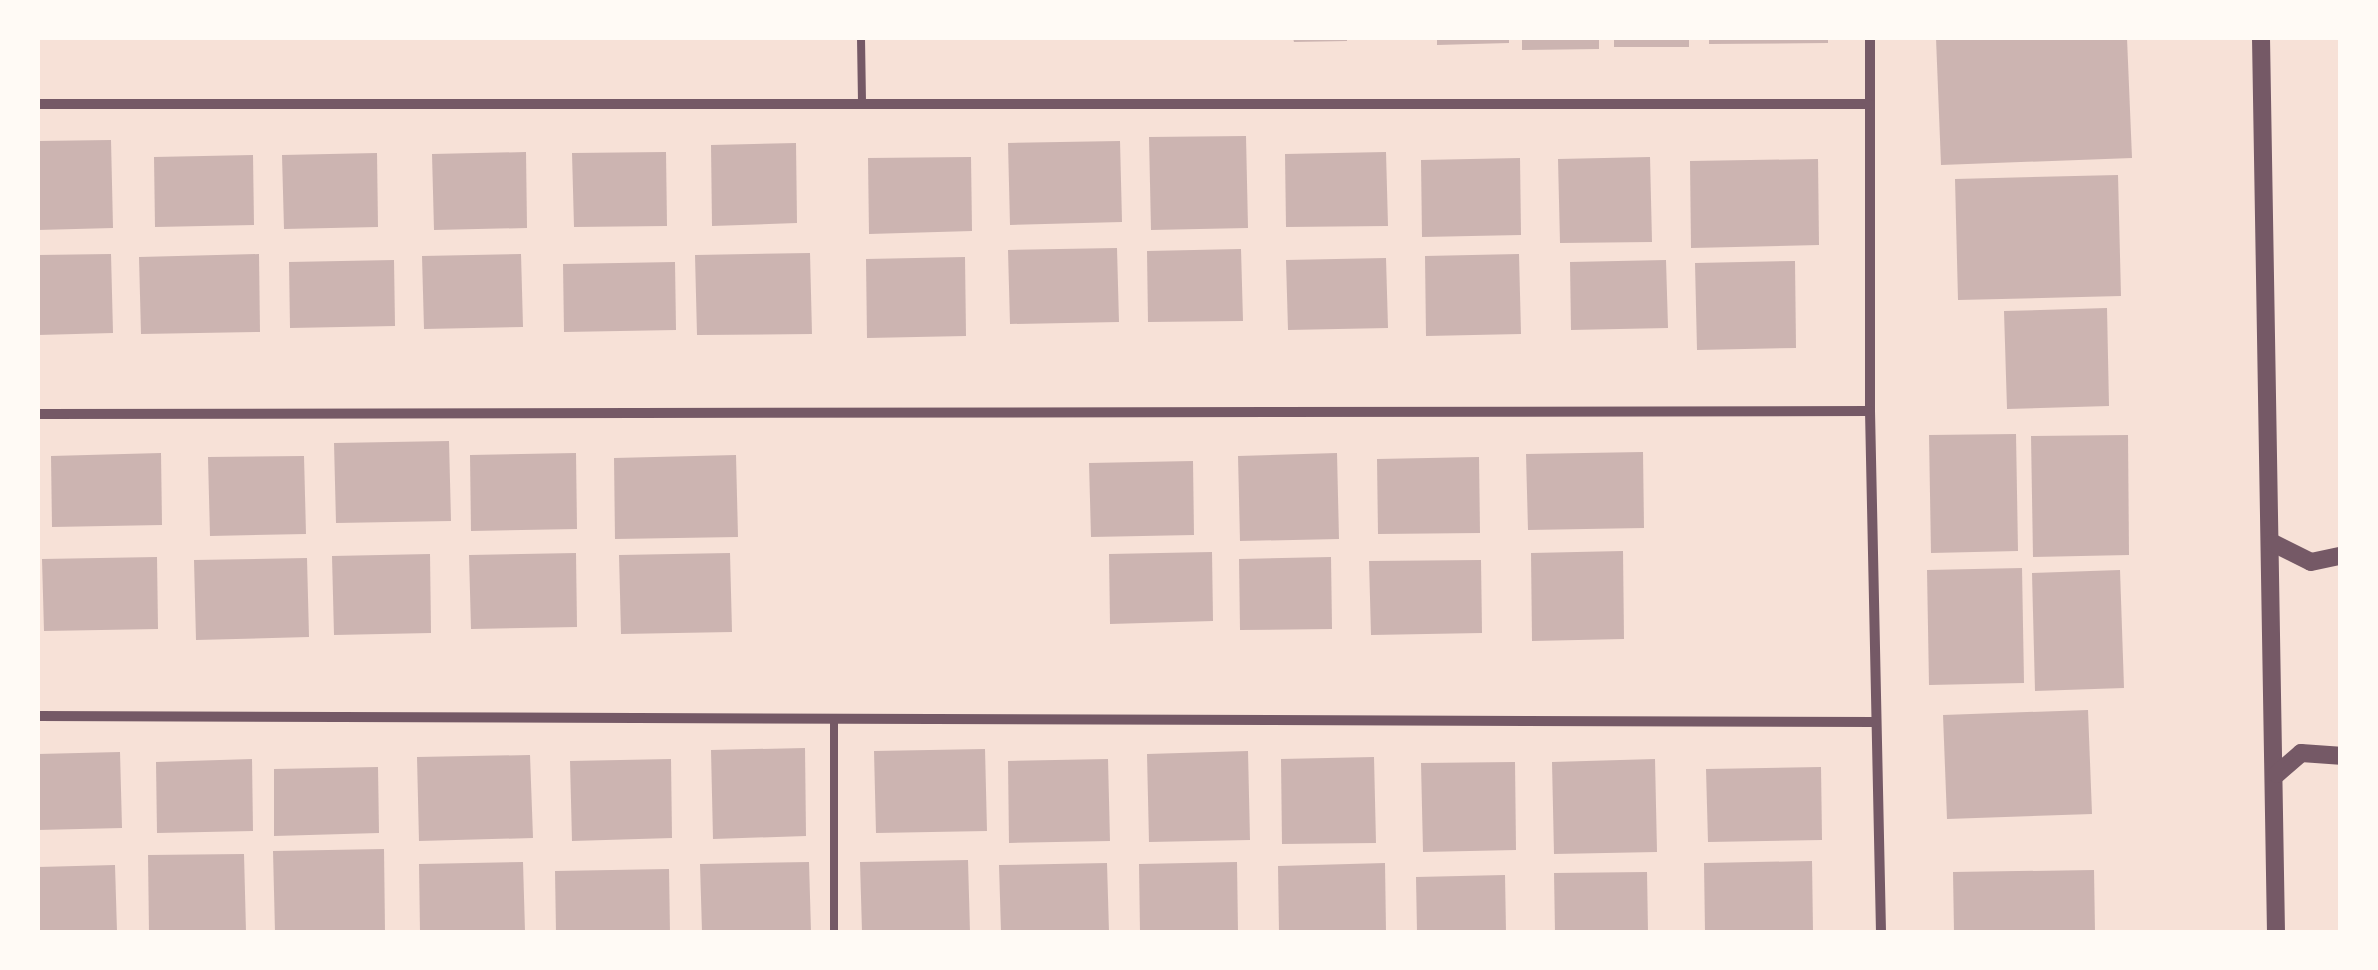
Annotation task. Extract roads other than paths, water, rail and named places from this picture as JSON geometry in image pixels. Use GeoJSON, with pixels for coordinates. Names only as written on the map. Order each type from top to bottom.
{"type":"FeatureCollection","features":[{"type":"Feature","properties":{"kind":"street"},"geometry":{"type":"LineString","coordinates":[[1870,38],[1870,411],[1881,932]]}},
{"type":"Feature","properties":{"kind":"street"},"geometry":{"type":"LineString","coordinates":[[2260,38],[2273,544],[2276,932]]}},
{"type":"Feature","properties":{"kind":"street"},"geometry":{"type":"LineString","coordinates":[[38,104],[1869,104]]}},
{"type":"Feature","properties":{"kind":"street"},"geometry":{"type":"LineString","coordinates":[[38,414],[1870,411]]}},
{"type":"Feature","properties":{"kind":"street"},"geometry":{"type":"LineString","coordinates":[[2273,544],[2312,562],[2340,556]]}},
{"type":"Feature","properties":{"kind":"street"},"geometry":{"type":"LineString","coordinates":[[38,716],[1876,722]]}},
{"type":"Feature","properties":{"kind":"street"},"geometry":{"type":"LineString","coordinates":[[2277,774],[2300,753],[2340,756]]}},
{"type":"Feature","properties":{"kind":"lane"},"geometry":{"type":"LineString","coordinates":[[861,38],[862,104]]}},
{"type":"Feature","properties":{"kind":"lane"},"geometry":{"type":"LineString","coordinates":[[834,719],[834,932]]}}]}
